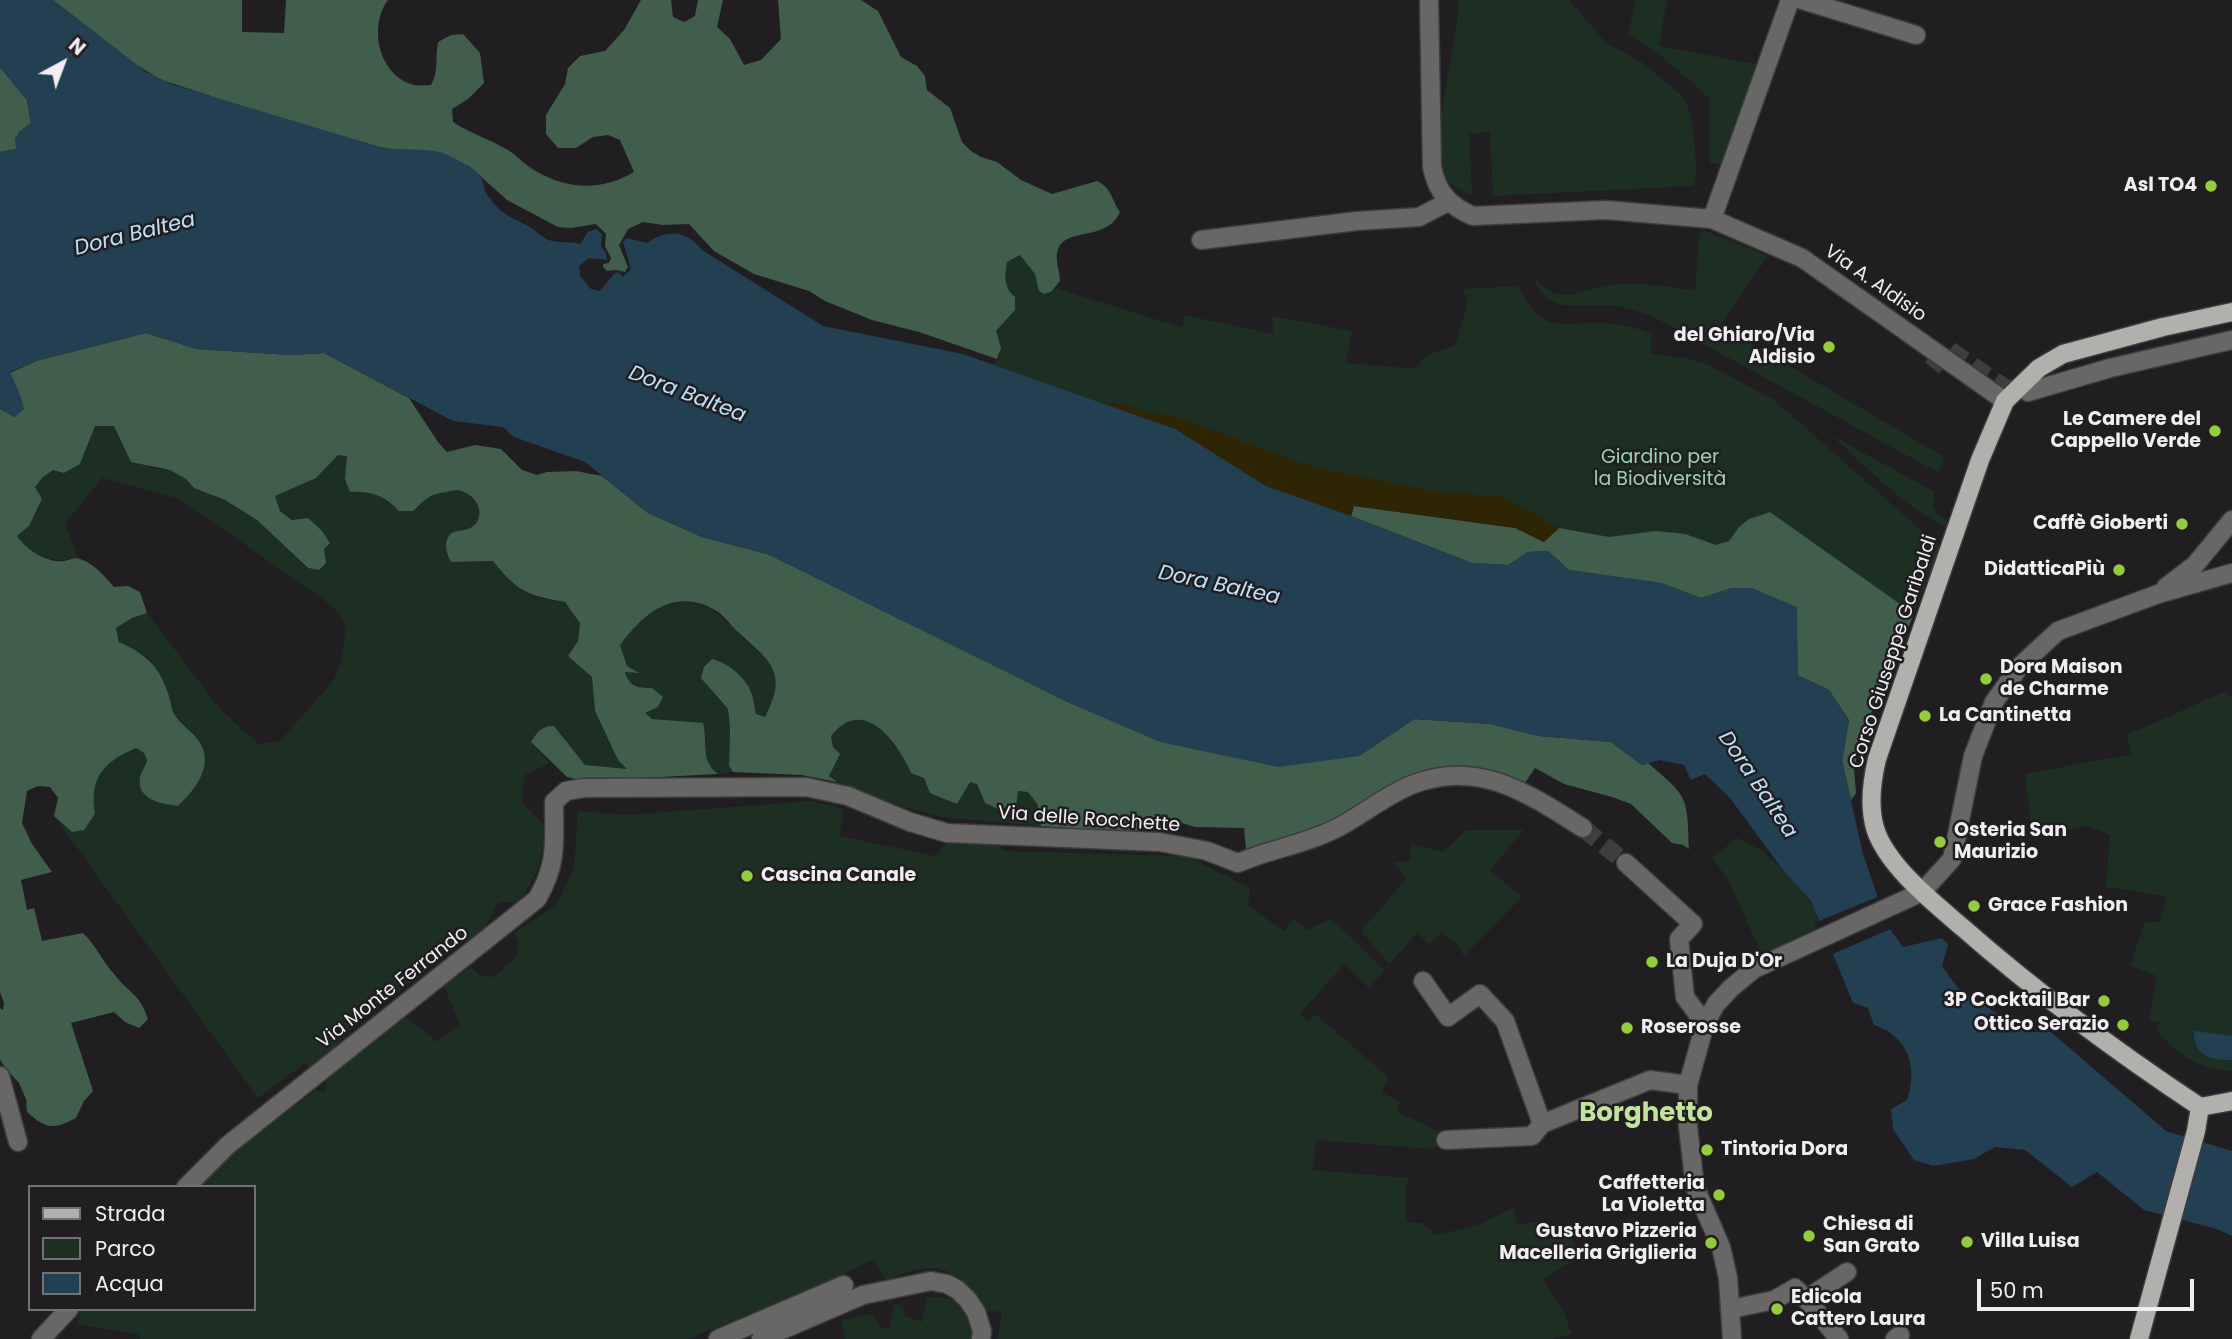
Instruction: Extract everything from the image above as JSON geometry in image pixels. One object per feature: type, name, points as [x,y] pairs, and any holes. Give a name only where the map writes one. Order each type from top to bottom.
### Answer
[{"type":"main road","name":"Corso Giuseppe Garibaldi","points":[[2200,1107],[2141,1068],[2029,983],[1922,892],[1885,847],[1875,828],[1872,782],[1877,759],[1980,460],[2005,401],[2039,368],[2063,354],[2232,312]]},
{"type":"main road","points":[[2139,1339],[2196,1131],[2200,1107],[2232,1101]]},
{"type":"street","points":[[1201,240],[1357,221],[1419,217],[1448,202],[1440,191],[1432,167],[1429,0]]},
{"type":"street","points":[[1712,219],[1790,0]]},
{"type":"street","points":[[1802,0],[1916,35]]},
{"type":"street","name":"Via A. Aldisio","points":[[1448,202],[1473,216],[1606,210],[1712,219],[1802,258],[2005,401]]},
{"type":"street","points":[[2028,392],[2110,368],[2232,340]]},
{"type":"street","points":[[2158,593],[2195,565],[2232,520]]},
{"type":"street","points":[[1732,1339],[1728,1278],[1721,1247],[1695,1187],[1688,1127],[1688,1085],[1705,1024],[1716,1004],[1754,969],[1774,958],[1922,892],[1952,859],[1973,755],[1994,702],[2020,666],[2058,631],[2158,593],[2232,573]]},
{"type":"street","name":"Via delle Rocchette","points":[[566,790],[806,787],[848,796],[910,822],[947,833],[1160,842],[1207,851],[1238,863],[1337,828],[1413,784],[1461,774],[1500,782],[1544,802],[1583,828]]},
{"type":"street","name":"Via Monte Ferrando","points":[[188,1185],[228,1145],[537,899],[553,866],[554,802],[566,790]]},
{"type":"street","points":[[1626,863],[1693,924],[1679,939],[1681,972],[1685,997],[1705,1024]]},
{"type":"street","points":[[1423,981],[1448,1017],[1479,994],[1505,1021],[1542,1124]]},
{"type":"street","points":[[0,1076],[18,1142]]},
{"type":"street","points":[[1446,1140],[1532,1136],[1542,1124],[1650,1080],[1688,1085]]},
{"type":"street","points":[[1806,1299],[1847,1272]]},
{"type":"street","points":[[761,1339],[863,1295],[931,1281],[947,1284],[968,1300],[976,1312],[982,1331],[981,1339]]},
{"type":"street","points":[[718,1339],[844,1285]]},
{"type":"street","points":[[1731,1309],[1774,1300],[1795,1288],[1839,1339]]},
{"type":"street","points":[[41,1339],[67,1311]]},
{"type":"green space","points":[[53,0],[242,0],[242,32],[284,33],[286,0],[388,0],[382,11],[378,36],[380,49],[392,72],[414,85],[431,85],[436,69],[438,42],[451,35],[463,34],[480,53],[484,83],[468,99],[452,109],[453,122],[509,151],[541,174],[580,186],[607,183],[634,172],[620,140],[608,135],[593,137],[576,148],[558,148],[546,134],[546,115],[565,84],[568,68],[580,56],[605,51],[624,30],[641,0],[671,0],[673,17],[684,22],[695,16],[698,0],[723,0],[717,27],[730,39],[744,65],[761,60],[781,39],[778,0],[861,0],[878,11],[901,57],[917,66],[925,76],[927,90],[950,108],[962,142],[971,151],[997,162],[1021,180],[1052,194],[1097,181],[1109,191],[1120,212],[1104,229],[1064,241],[1059,248],[1057,260],[1060,281],[1051,292],[1044,294],[1039,291],[1035,274],[1020,255],[1007,262],[1006,281],[1008,289],[1015,297],[1015,310],[996,331],[1001,348],[997,359],[919,332],[872,320],[825,301],[809,291],[754,274],[714,251],[689,224],[663,225],[643,222],[628,229],[619,245],[628,267],[625,272],[607,271],[603,264],[609,263],[611,258],[605,246],[606,234],[596,224],[558,227],[507,200],[469,166],[423,150],[399,151],[380,147],[271,116],[159,79],[134,63]]},
{"type":"green space","points":[[1458,0],[1569,0],[1606,43],[1643,63],[1680,94],[1687,105],[1692,124],[1697,170],[1694,186],[1493,196],[1490,132],[1469,134],[1472,195],[1451,183],[1442,172],[1439,139]]},
{"type":"green space","points":[[1636,0],[1667,0],[1659,46],[1756,64],[1721,164],[1710,163],[1710,99],[1664,58],[1628,34]]},
{"type":"green space","points":[[0,67],[27,100],[31,123],[19,132],[17,149],[0,152]]},
{"type":"green space","points":[[1700,229],[1768,256],[1720,325],[1944,457],[1939,473],[1650,315],[1613,306],[1559,304],[1544,296],[1531,274],[1551,292],[1561,295],[1617,284],[1645,284],[1695,290]]},
{"type":"green space","name":"Giardino per la Biodiversità","points":[[1020,255],[1051,292],[1056,288],[1183,328],[1184,315],[1273,334],[1272,316],[1352,331],[1346,363],[1405,368],[1417,367],[1430,354],[1456,344],[1468,300],[1462,289],[1518,286],[1526,301],[1543,319],[1562,324],[1614,324],[1651,333],[1651,354],[1685,358],[1709,365],[1774,400],[1940,547],[1862,735],[1854,769],[1856,793],[1851,800],[1842,761],[1472,563],[1266,486],[1175,429],[994,365],[1000,355],[996,331],[1015,310],[1014,297],[1005,283],[1007,262]]},
{"type":"green space","points":[[146,333],[197,349],[290,355],[324,353],[409,398],[447,452],[475,445],[501,449],[522,470],[537,475],[576,471],[602,476],[648,513],[702,537],[767,554],[1359,756],[1414,719],[1491,724],[1539,736],[1611,742],[1642,765],[1648,763],[1678,792],[1683,799],[1688,818],[1689,849],[1672,843],[1631,804],[1564,784],[1535,768],[1523,786],[1461,769],[1247,859],[1244,828],[1195,827],[1162,817],[1137,833],[1041,826],[1038,805],[1028,792],[1018,791],[1016,807],[998,809],[985,803],[977,784],[970,782],[957,804],[930,793],[924,778],[911,773],[888,736],[867,721],[855,720],[843,725],[831,736],[833,747],[840,754],[829,776],[837,782],[802,775],[733,772],[729,766],[728,709],[701,678],[704,667],[712,659],[735,671],[748,686],[756,714],[765,717],[772,702],[775,678],[767,660],[721,615],[700,604],[686,601],[661,607],[650,614],[620,645],[627,666],[639,673],[625,672],[629,681],[639,687],[652,688],[663,697],[658,707],[645,713],[652,719],[703,723],[707,757],[712,769],[718,774],[583,781],[567,777],[531,742],[543,728],[554,726],[585,765],[627,769],[618,760],[595,711],[592,677],[568,656],[578,641],[580,623],[565,602],[541,597],[516,586],[493,561],[451,562],[447,552],[447,539],[452,533],[473,526],[479,517],[478,506],[468,494],[457,490],[436,494],[413,511],[399,511],[377,495],[350,492],[345,479],[347,456],[338,455],[316,478],[275,496],[280,511],[292,520],[308,518],[330,543],[324,549],[326,563],[319,570],[308,568],[257,520],[225,500],[194,488],[186,479],[170,470],[131,462],[114,426],[95,426],[80,464],[64,473],[53,470],[35,487],[42,499],[29,526],[17,536],[32,551],[44,558],[57,561],[80,559],[95,567],[114,587],[128,586],[140,592],[147,613],[116,628],[119,642],[145,657],[156,669],[170,698],[173,712],[201,745],[205,764],[198,782],[178,806],[158,802],[146,796],[140,785],[147,760],[144,753],[136,748],[125,753],[101,772],[94,790],[95,814],[84,830],[72,832],[54,816],[58,798],[50,787],[38,786],[27,791],[22,823],[32,844],[52,872],[21,880],[27,910],[34,908],[42,941],[83,933],[119,981],[137,998],[148,1019],[139,1028],[125,1022],[114,1012],[71,1023],[93,1091],[84,1101],[76,1118],[61,1125],[45,1125],[27,1112],[26,1099],[19,1083],[0,1059],[0,1008],[3,1010],[4,1003],[0,992],[0,409],[15,417],[15,385],[10,373],[36,361]]},
{"type":"green space","points":[[95,426],[114,426],[124,445],[152,468],[170,470],[186,479],[194,488],[225,500],[257,520],[307,568],[319,570],[325,563],[324,549],[330,542],[280,511],[275,496],[316,478],[338,455],[348,455],[345,479],[380,497],[399,511],[442,491],[464,492],[475,502],[479,515],[475,526],[466,531],[451,533],[465,562],[493,561],[512,583],[534,597],[565,602],[574,613],[580,624],[578,641],[568,656],[592,677],[595,711],[618,760],[629,770],[585,765],[554,726],[531,742],[550,763],[525,775],[521,802],[543,824],[543,836],[539,866],[524,893],[517,902],[499,902],[474,946],[462,940],[347,1033],[314,1070],[305,1063],[258,1098],[54,816],[72,832],[95,814],[94,790],[101,772],[125,753],[136,748],[144,753],[147,760],[140,778],[198,740],[174,714],[170,699],[151,660],[120,642],[116,629],[132,618],[147,613],[219,708],[258,744],[280,741],[334,680],[341,661],[346,626],[340,614],[327,602],[180,499],[102,478],[65,523],[78,558],[60,560],[36,554],[17,536],[29,526],[42,500],[35,487],[49,473],[80,464]]},
{"type":"green space","points":[[1831,435],[1935,492],[1934,506],[1937,513],[1949,522],[1947,528],[1900,497]]},
{"type":"green space","points":[[1354,506],[1515,528],[1544,542],[1559,528],[1609,537],[1656,531],[1685,534],[1716,545],[1729,541],[1749,519],[1770,512],[1914,614],[1862,735],[1854,769],[1856,793],[1851,800],[1842,761],[1849,720],[1829,690],[1797,675],[1732,588],[1701,598],[1661,583],[1569,570],[1548,551],[1528,552],[1508,565],[1472,563],[1351,516]]},
{"type":"green space","points":[[685,601],[708,608],[719,615],[766,659],[776,676],[773,701],[765,717],[756,715],[752,695],[745,681],[729,667],[712,659],[717,698],[728,709],[729,765],[733,772],[718,774],[710,766],[706,752],[706,736],[668,721],[652,719],[644,713],[652,688],[635,685],[625,672],[637,673],[627,666],[620,645],[656,610]]},
{"type":"green space","points":[[2224,692],[2232,698],[2232,1071],[2211,1068],[2192,1061],[2160,1034],[2157,1029],[2159,1022],[2149,1021],[2157,976],[2130,966],[2145,922],[2160,922],[2167,896],[2106,887],[2110,835],[2089,826],[2053,833],[2041,822],[2031,824],[2025,774],[2132,754],[2127,735]]},
{"type":"green space","points":[[852,719],[869,720],[881,729],[912,773],[964,791],[970,782],[977,784],[985,803],[1018,791],[1028,792],[1038,805],[1041,826],[941,817],[888,802],[837,782],[829,776],[833,756],[831,736],[839,726]]},
{"type":"green space","points":[[812,801],[843,809],[840,836],[935,856],[949,841],[999,846],[1004,851],[1187,856],[1250,888],[1248,906],[1284,931],[1294,919],[1306,930],[1331,919],[1385,970],[1369,988],[1344,964],[1300,1014],[1308,1021],[1315,1014],[1388,1077],[1382,1092],[1400,1102],[1397,1112],[1443,1133],[1442,1146],[1431,1149],[1316,1140],[1313,1170],[1409,1178],[1405,1188],[1406,1222],[1422,1223],[1436,1235],[1478,1225],[1513,1208],[1517,1225],[1540,1221],[1548,1239],[1571,1234],[1579,1257],[1543,1279],[1564,1313],[1572,1334],[1552,1339],[998,1339],[1002,1311],[987,1312],[977,1297],[956,1276],[932,1268],[903,1273],[886,1281],[874,1259],[840,1276],[688,1339],[140,1339],[138,1334],[78,1324],[80,1311],[256,1311],[256,1185],[202,1185],[233,1152],[316,1090],[326,1092],[325,1081],[403,1014],[437,1042],[460,1025],[443,984],[471,967],[479,975],[494,977],[518,955],[518,940],[513,934],[555,906],[574,867],[578,811],[626,815]]},
{"type":"green space","points":[[1466,830],[1524,830],[1490,870],[1522,897],[1464,956],[1457,945],[1442,932],[1429,944],[1417,933],[1389,964],[1361,931],[1406,879],[1394,863],[1410,861],[1411,844],[1443,852]]},
{"type":"green space","points":[[1737,838],[1768,856],[1795,881],[1811,903],[1821,931],[1761,953],[1728,879],[1712,858]]},
{"type":"green space","points":[[927,1297],[951,1299],[960,1304],[973,1325],[971,1339],[845,1339],[841,1320],[873,1314],[881,1329],[890,1327],[895,1304],[903,1305],[905,1316],[922,1322]]},
{"type":"sand","points":[[1101,403],[1124,404],[1152,414],[1172,415],[1312,467],[1439,492],[1499,496],[1559,528],[1544,542],[1515,528],[1354,506],[1351,516],[1266,486],[1175,429]]},
{"type":"water","name":"Dora Baltea","points":[[0,0],[53,0],[146,72],[174,85],[380,147],[443,153],[478,174],[488,195],[500,210],[546,239],[580,244],[588,232],[596,229],[602,234],[601,246],[607,260],[589,258],[579,266],[580,276],[591,289],[600,291],[613,275],[618,272],[623,277],[631,269],[623,242],[627,238],[647,243],[662,235],[683,235],[702,250],[823,326],[963,354],[1175,429],[1266,486],[1472,563],[1508,565],[1528,552],[1548,551],[1569,570],[1661,583],[1701,598],[1732,588],[1752,588],[1797,607],[1798,675],[1829,690],[1849,720],[1842,761],[1863,854],[1877,895],[1878,913],[1903,947],[1942,938],[1948,945],[1942,966],[1957,987],[2029,1032],[2051,1032],[2166,1131],[2232,1151],[2232,1236],[2217,1229],[2144,1210],[2097,1172],[2072,1187],[2025,1150],[1995,1147],[1974,1159],[1933,1166],[1914,1160],[1893,1129],[1891,1109],[1907,1100],[1910,1088],[1911,1065],[1903,1045],[1886,1030],[1874,1025],[1868,1008],[1853,1003],[1811,901],[1783,870],[1730,798],[1705,774],[1691,780],[1684,765],[1660,760],[1642,765],[1611,742],[1539,736],[1491,724],[1415,719],[1359,756],[1278,767],[1160,742],[1067,702],[767,554],[702,537],[648,513],[585,462],[514,437],[503,427],[453,421],[324,353],[290,355],[197,349],[146,333],[36,361],[10,372],[24,409],[15,417],[0,409],[0,152],[16,149],[15,139],[19,132],[31,123],[27,100],[0,67]]},
{"type":"water","points":[[2194,1031],[2232,1036],[2232,1060],[2205,1055],[2197,1046]]},
{"type":"pier","points":[[1880,896],[1881,912],[1893,928],[1828,956],[1814,923]]},
{"type":"tunnel","points":[[1932,368],[1948,349],[2005,388],[2028,392]]},
{"type":"tunnel","points":[[1583,828],[1626,863]]},
{"type":"place","name":"Asl TO4","points":[[2211,186]]},
{"type":"place","name":"del Ghiaro/Via Aldisio","points":[[1829,347]]},
{"type":"place","name":"Le Camere del Cappello Verde","points":[[2215,431]]},
{"type":"place","name":"Caffè Gioberti","points":[[2182,524]]},
{"type":"place","name":"DidatticaPiù","points":[[2119,570]]},
{"type":"place","name":"Dora Maison de Charme","points":[[1986,679]]},
{"type":"place","name":"La Cantinetta","points":[[1925,716]]},
{"type":"place","name":"Osteria San Maurizio","points":[[1940,842]]},
{"type":"place","name":"Cascina Canale","points":[[747,876]]},
{"type":"place","name":"Grace Fashion","points":[[1974,906]]},
{"type":"place","name":"La Duja D'Or","points":[[1652,962]]},
{"type":"place","name":"3P Cocktail Bar","points":[[2104,1001]]},
{"type":"place","name":"Ottico Serazio","points":[[2123,1025]]},
{"type":"place","name":"Roserosse","points":[[1627,1028]]},
{"type":"place","name":"Tintoria Dora","points":[[1707,1150]]},
{"type":"place","name":"Caffetteria La Violetta","points":[[1719,1195]]},
{"type":"place","name":"Chiesa di San Grato","points":[[1809,1236]]},
{"type":"place","name":"Villa Luisa","points":[[1967,1242]]},
{"type":"place","name":"Gustavo Pizzeria Macelleria Griglieria","points":[[1711,1243]]},
{"type":"place","name":"Edicola Cattero Laura","points":[[1777,1309]]},
{"type":"district","name":"Borghetto","points":[[1646,1114]]}]
